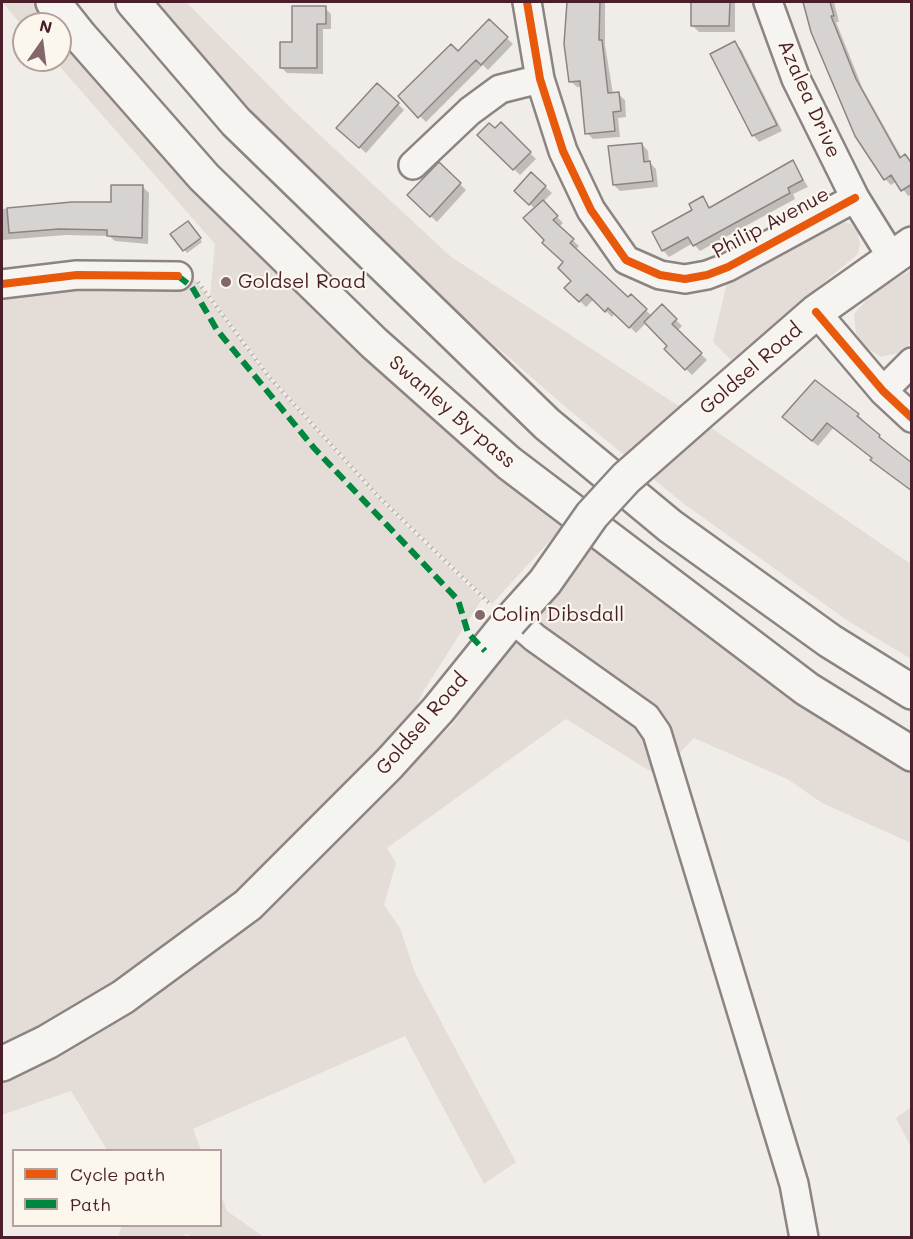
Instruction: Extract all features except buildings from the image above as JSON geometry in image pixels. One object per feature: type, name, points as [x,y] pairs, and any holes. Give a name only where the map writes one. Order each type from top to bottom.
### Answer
[{"type":"main road","name":"Swanley By-pass","points":[[53,2],[204,177],[374,343],[509,463],[807,689],[912,754]]},
{"type":"main road","points":[[133,2],[236,122],[547,424],[670,526],[830,641],[912,693]]},
{"type":"main road","name":"Goldsel Road","points":[[2,1064],[47,1042],[123,997],[248,905],[389,764],[438,710],[510,620],[549,577],[592,515],[626,478],[816,312],[901,250]]},
{"type":"street","name":"Philip Avenue","points":[[528,2],[540,79],[563,151],[591,210],[626,260],[641,269],[685,279],[707,275],[728,267],[855,198]]},
{"type":"street","name":"Azalea Drive","points":[[768,2],[796,79],[855,198],[901,250]]},
{"type":"street","points":[[413,165],[470,111],[500,89],[540,79]]},
{"type":"street","points":[[2,284],[77,276],[186,276]]},
{"type":"street","points":[[816,312],[883,391],[912,418]]},
{"type":"street","points":[[883,391],[912,362]]},
{"type":"street","points":[[510,620],[646,717],[657,733],[794,1184],[804,1238]]},
{"type":"path","points":[[186,276],[269,377],[379,497],[510,620]]},
{"type":"shaded area","points":[[2,2],[50,2],[59,12],[12,12],[12,14]]},
{"type":"shaded area","points":[[156,2],[186,2],[294,111],[450,256],[685,410],[911,564],[911,659],[848,621],[684,504],[563,405],[386,250],[247,106]]},
{"type":"shaded area","points":[[72,28],[111,73],[576,512],[492,604],[379,496],[270,376],[210,296],[215,244],[64,72],[72,72]]},
{"type":"shaded area","points":[[838,221],[851,224],[858,232],[860,244],[858,254],[731,360],[713,342],[727,282],[828,223]]},
{"type":"shaded area","points":[[911,270],[911,342],[902,352],[881,357],[863,346],[856,333],[854,314],[872,294]]},
{"type":"shaded area","points":[[77,277],[193,277],[268,377],[378,498],[482,599],[423,692],[387,763],[247,904],[2,1062],[2,285]]},
{"type":"shaded area","points":[[595,531],[911,756],[911,843],[822,803],[789,780],[694,738],[658,776],[566,719],[387,848],[396,863],[384,905],[400,928],[415,973],[516,1162],[484,1184],[405,1036],[193,1129],[201,1149],[106,1149],[71,1091],[2,1115],[2,1067],[398,776],[451,726],[497,663],[535,623]]},
{"type":"shaded area","points":[[911,1107],[911,1147],[896,1118]]},
{"type":"shaded area","points":[[222,1198],[227,1211],[264,1237],[190,1238],[188,1234],[178,1238],[118,1237],[122,1227],[222,1227]]},
{"type":"marked path","points":[[178,276],[192,287],[217,330],[314,448],[458,600],[468,633],[485,651]]},
{"type":"cycle path","points":[[527,2],[540,79],[563,151],[591,210],[626,260],[660,275],[685,279],[707,275],[728,267],[855,198]]},
{"type":"cycle path","points":[[2,284],[77,275],[178,276]]},
{"type":"cycle path","points":[[816,312],[883,391],[912,418]]},
{"type":"place","name":"Goldsel Road","points":[[226,282]]},
{"type":"place","name":"Colin Dibsdall","points":[[480,615]]}]
